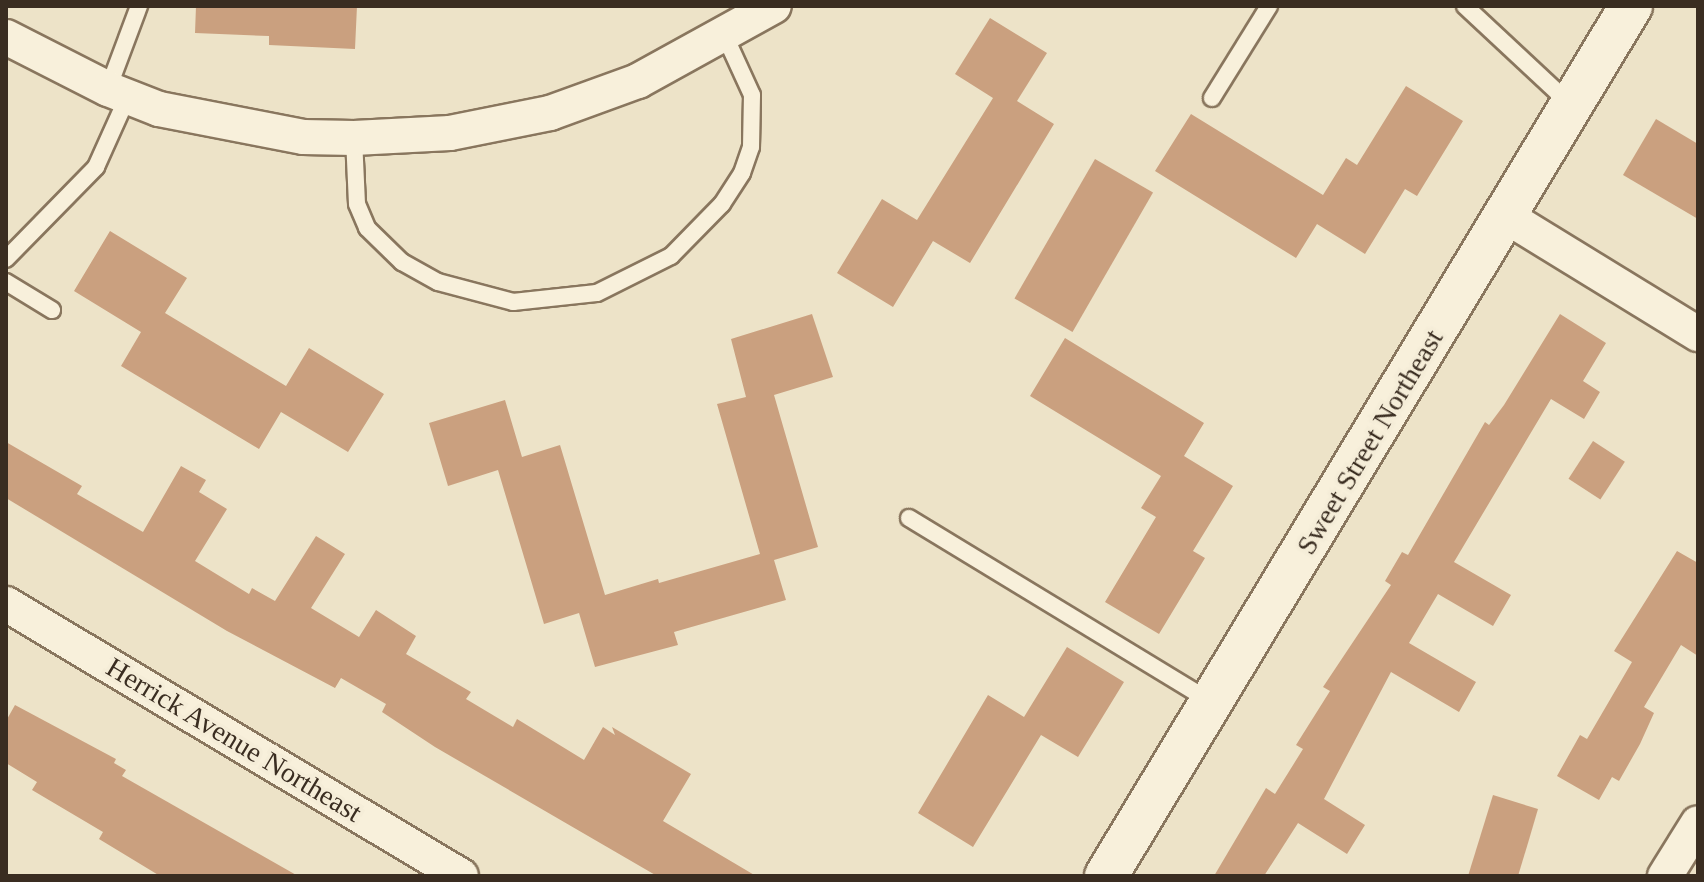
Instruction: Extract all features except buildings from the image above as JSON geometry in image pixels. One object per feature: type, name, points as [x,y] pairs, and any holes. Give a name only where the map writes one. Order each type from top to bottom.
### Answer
[{"type":"street","points":[[6,37],[118,94],[228,125],[354,138],[450,133],[550,113],[638,81],[725,36],[774,6]]},
{"type":"street","name":"Sweet Street Northeast","points":[[1106,876],[1507,217],[1631,6]]},
{"type":"street","points":[[1507,217],[1698,334]]},
{"type":"street","name":"Herrick Avenue Northeast","points":[[6,604],[461,876]]},
{"type":"street","points":[[1665,876],[1698,823]]},
{"type":"lane","points":[[6,259],[96,167],[118,94],[139,6]]},
{"type":"lane","points":[[1212,98],[1269,6]]},
{"type":"lane","points":[[1465,6],[1571,105]]},
{"type":"lane","points":[[354,138],[357,204],[367,228],[402,262],[438,282],[513,302],[597,293],[671,256],[722,204],[742,173],[751,147],[752,95],[725,36]]},
{"type":"lane","points":[[6,282],[52,310]]},
{"type":"lane","points":[[909,518],[1212,702]]}]
